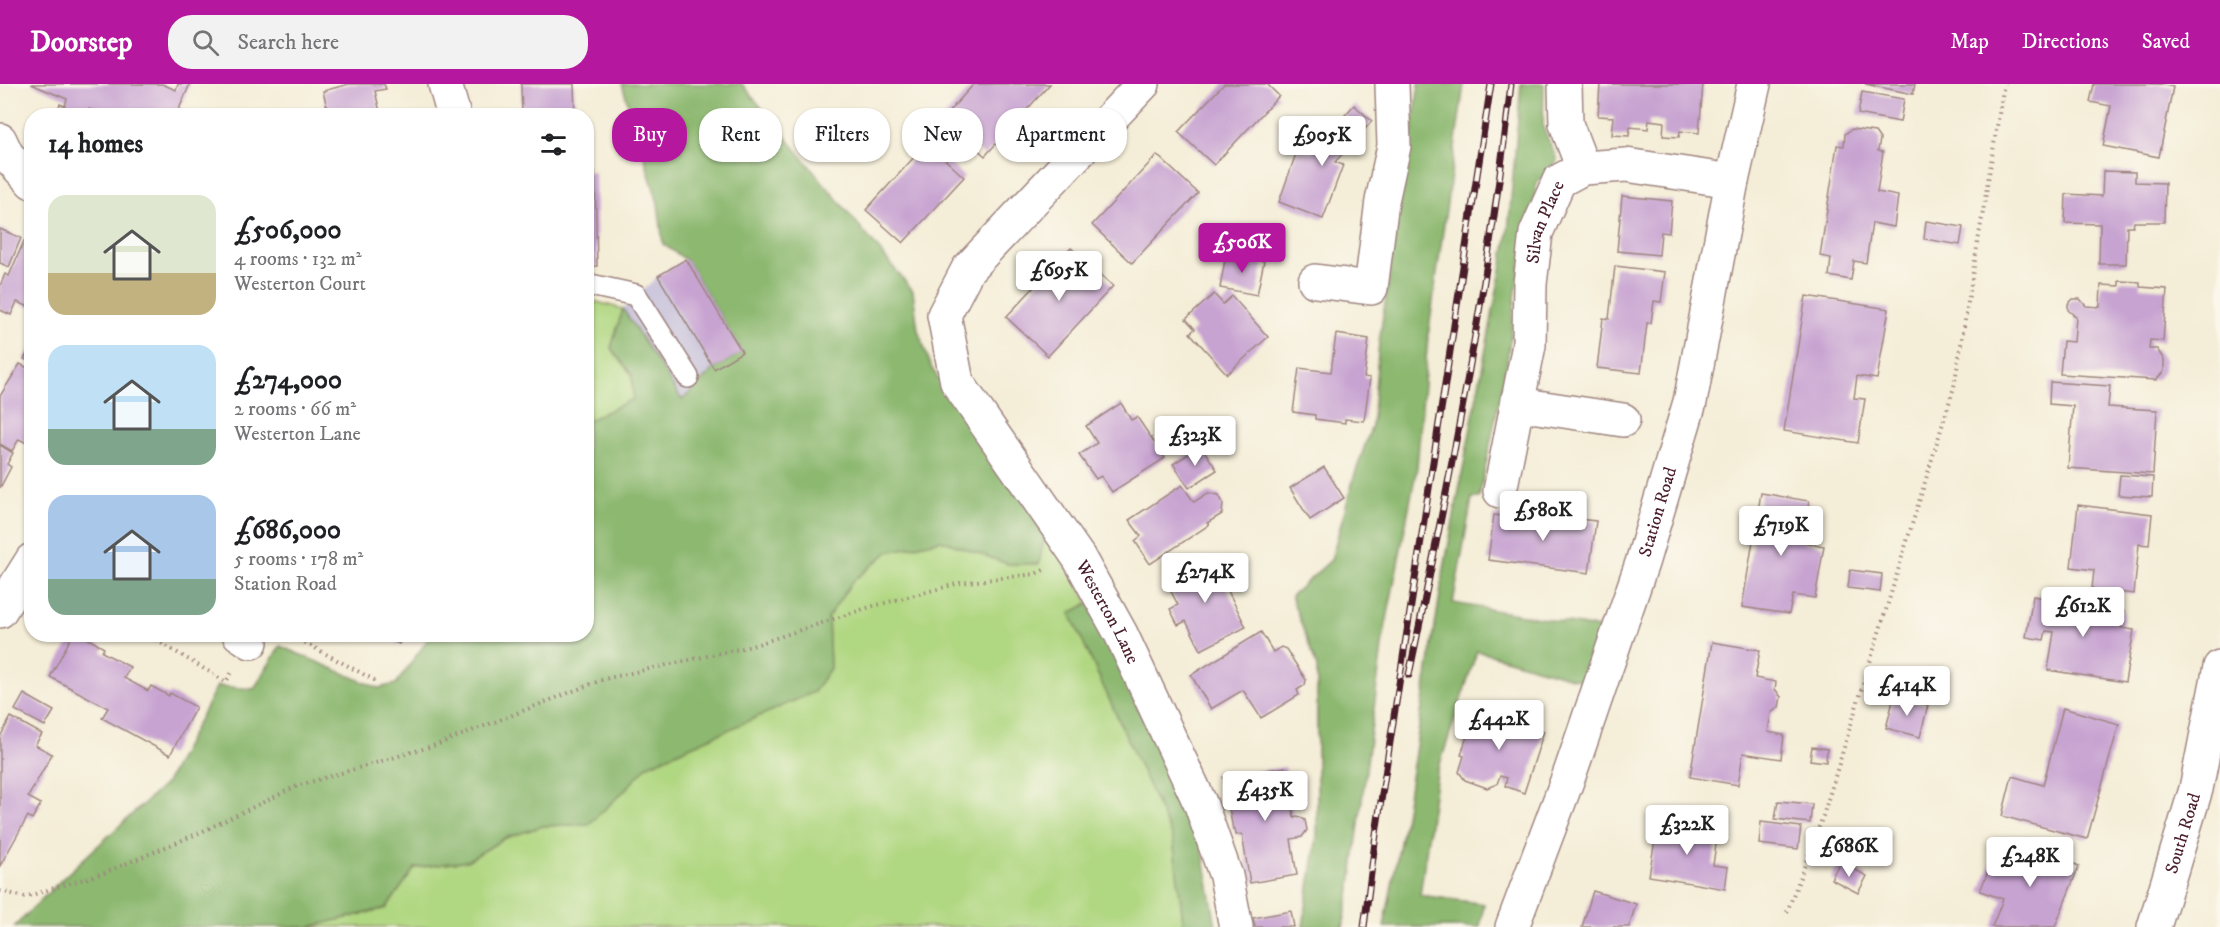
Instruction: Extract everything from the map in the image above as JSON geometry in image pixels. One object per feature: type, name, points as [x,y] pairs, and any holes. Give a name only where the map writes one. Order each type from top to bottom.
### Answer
[{"type":"street","points":[[445,84],[452,108]]},
{"type":"street","name":"Westerton Lane","points":[[1143,84],[968,269],[944,315],[957,382],[1079,558],[1121,634],[1201,805],[1226,876],[1236,927]]},
{"type":"street","points":[[1315,281],[1371,288],[1382,201],[1394,146],[1392,84]]},
{"type":"street","points":[[1565,84],[1566,124],[1583,168]]},
{"type":"street","name":"Station Road","points":[[1512,927],[1570,773],[1635,585],[1686,414],[1732,181],[1754,84]]},
{"type":"street","points":[[0,140],[7,155],[24,173]]},
{"type":"street","name":"Silvan Place","points":[[1500,491],[1529,345],[1530,284],[1536,233],[1559,181],[1583,168],[1626,165],[1732,181]]},
{"type":"street","points":[[1518,404],[1623,420]]},
{"type":"street","points":[[0,611],[24,573]]},
{"type":"street","name":"South Road","points":[[2154,927],[2196,789],[2220,667]]},
{"type":"lane","points":[[594,286],[636,296],[688,377]]},
{"type":"path","points":[[1787,912],[1823,816],[1954,387],[2004,84]]},
{"type":"path","points":[[0,891],[25,897],[104,873],[199,833],[297,786],[436,746],[604,679],[752,646],[870,607],[960,584],[1035,573],[1079,558]]},
{"type":"path","points":[[159,642],[225,682],[243,642]]},
{"type":"path","points":[[305,642],[376,681]]},
{"type":"shaded area","points":[[686,259],[742,352],[714,369],[682,400],[623,309],[658,276]]},
{"type":"green space","points":[[622,84],[742,84],[762,108],[699,108],[699,162],[782,162],[782,132],[794,147],[794,162],[806,162],[913,291],[918,330],[932,369],[1045,533],[1039,564],[1008,564],[941,540],[888,552],[852,582],[828,617],[830,668],[814,692],[648,765],[589,824],[543,826],[505,838],[467,861],[415,868],[386,908],[309,927],[14,927],[65,876],[166,783],[217,686],[254,689],[280,646],[378,688],[396,684],[426,642],[594,642],[594,418],[633,399],[632,375],[611,348],[623,309],[682,400],[714,369],[742,352],[686,260],[663,244],[658,203],[646,162],[687,162],[687,108],[629,108]]},
{"type":"green space","points":[[1419,84],[1464,84],[1428,336],[1417,467],[1383,639],[1351,885],[1343,927],[1303,927],[1317,835],[1317,667],[1291,596],[1331,560],[1354,477],[1372,425],[1379,342]]},
{"type":"green space","points":[[1521,84],[1544,84],[1543,127],[1557,160],[1537,183],[1517,284],[1507,363],[1479,498],[1472,498],[1453,603],[1603,629],[1582,681],[1477,651],[1437,773],[1420,895],[1484,904],[1480,927],[1384,927],[1404,822],[1444,569],[1508,233]]},
{"type":"green space","points":[[594,301],[623,309],[611,348],[632,375],[633,399],[594,418]]},
{"type":"green space","points":[[1045,533],[1089,603],[1070,613],[1173,839],[1183,921],[1181,927],[309,927],[386,908],[415,868],[467,861],[505,838],[543,826],[589,824],[648,765],[814,692],[830,668],[828,617],[852,582],[888,552],[941,540],[1008,564],[1039,563]]},
{"type":"green space","points":[[1089,603],[1202,846],[1216,927],[1181,927],[1183,921],[1173,839],[1070,613]]},
{"type":"building","points":[[31,84],[162,84],[176,90],[178,84],[190,84],[180,108],[58,108],[60,104],[65,106],[67,99]]},
{"type":"building","points":[[349,84],[384,84],[386,89],[375,91],[379,108],[327,108],[323,91]]},
{"type":"building","points":[[521,84],[574,84],[575,108],[522,108]]},
{"type":"building","points":[[974,84],[1050,84],[1028,108],[995,108],[995,145],[985,156],[983,154],[983,108],[952,108]]},
{"type":"building","points":[[1224,84],[1267,84],[1279,96],[1214,165],[1178,132]]},
{"type":"building","points":[[1600,84],[1703,84],[1699,133],[1680,131],[1679,137],[1663,136],[1664,122],[1649,120],[1648,129],[1630,127],[1629,136],[1612,135],[1614,117],[1598,116]]},
{"type":"building","points":[[1865,84],[1915,84],[1913,94]]},
{"type":"building","points":[[2094,84],[2158,84],[2173,87],[2159,157],[2103,146],[2111,106],[2090,102]]},
{"type":"building","points":[[1862,92],[1904,99],[1900,122],[1858,114]]},
{"type":"building","points":[[1354,105],[1372,121],[1335,162],[1343,165],[1323,219],[1279,202],[1298,148],[1311,153]]},
{"type":"building","points":[[1852,129],[1875,132],[1880,139],[1878,151],[1883,152],[1877,192],[1898,196],[1894,227],[1872,223],[1866,263],[1854,261],[1851,280],[1829,276],[1831,258],[1820,256],[1837,145],[1844,146],[1845,134]]},
{"type":"building","points":[[1157,155],[1198,193],[1132,263],[1092,225]]},
{"type":"building","points":[[910,162],[948,162],[964,177],[903,243],[866,210]]},
{"type":"building","points":[[594,171],[597,266],[594,266]]},
{"type":"building","points":[[2103,171],[2135,172],[2135,182],[2165,183],[2164,222],[2134,222],[2133,226],[2127,226],[2126,264],[2099,264],[2100,224],[2065,223],[2066,194],[2102,196]]},
{"type":"building","points":[[1622,196],[1672,201],[1669,233],[1661,232],[1659,255],[1617,251]]},
{"type":"building","points":[[1926,221],[1963,227],[1960,245],[1924,239]]},
{"type":"building","points":[[0,229],[21,238],[9,267],[0,263]]},
{"type":"building","points":[[24,241],[24,305],[17,302],[11,315],[0,310],[0,286],[5,274],[9,276]]},
{"type":"building","points":[[1071,248],[1113,286],[1048,356],[1006,317]]},
{"type":"building","points":[[1226,254],[1264,261],[1257,295],[1220,288]]},
{"type":"building","points":[[686,259],[742,352],[714,369],[658,276]]},
{"type":"building","points":[[1615,266],[1665,272],[1661,302],[1654,301],[1651,323],[1647,323],[1641,373],[1597,368],[1603,318],[1609,319]]},
{"type":"building","points":[[2119,281],[2140,282],[2140,287],[2167,289],[2163,341],[2150,340],[2149,349],[2157,349],[2164,360],[2164,371],[2156,380],[2060,374],[2063,341],[2074,342],[2076,317],[2068,310],[2068,304],[2073,299],[2080,299],[2086,306],[2100,307],[2101,285],[2119,286]]},
{"type":"building","points":[[1214,294],[1223,304],[1232,296],[1268,337],[1227,374],[1190,333],[1195,329],[1186,319]]},
{"type":"building","points":[[1806,296],[1889,309],[1877,379],[1857,376],[1854,398],[1865,399],[1858,443],[1784,431]]},
{"type":"building","points":[[1336,334],[1369,339],[1364,377],[1370,378],[1364,421],[1345,419],[1345,423],[1315,419],[1315,415],[1293,412],[1299,368],[1331,372]]},
{"type":"building","points":[[20,364],[24,366],[24,442],[19,439],[12,451],[0,444],[0,396]]},
{"type":"building","points":[[2050,382],[2110,386],[2108,407],[2157,410],[2153,474],[2068,468],[2073,406],[2049,404]]},
{"type":"building","points":[[1121,403],[1131,420],[1137,417],[1165,458],[1112,492],[1101,476],[1096,479],[1079,455],[1097,443],[1086,426]]},
{"type":"building","points":[[0,445],[13,453],[7,464],[11,467],[0,488]]},
{"type":"building","points":[[1201,446],[1217,470],[1189,488],[1173,464]]},
{"type":"building","points":[[1324,467],[1344,498],[1310,520],[1290,488]]},
{"type":"building","points":[[2120,475],[2153,477],[2152,497],[2118,495]]},
{"type":"building","points":[[1182,485],[1194,502],[1208,493],[1219,495],[1223,503],[1222,514],[1150,564],[1135,541],[1141,536],[1129,520]]},
{"type":"building","points":[[1761,493],[1809,501],[1802,542],[1824,546],[1815,598],[1793,595],[1789,614],[1742,607]]},
{"type":"building","points":[[2078,505],[2152,514],[2149,545],[2139,544],[2134,594],[2092,589],[2094,570],[2071,567]]},
{"type":"building","points":[[1519,513],[1546,516],[1544,521],[1567,524],[1568,518],[1596,521],[1589,573],[1488,560],[1494,515],[1519,518]]},
{"type":"building","points":[[1211,557],[1246,627],[1201,650],[1186,621],[1178,625],[1170,609],[1178,605],[1165,580]]},
{"type":"building","points":[[1850,570],[1882,574],[1880,592],[1848,588]]},
{"type":"building","points":[[2033,596],[2124,611],[2121,628],[2134,630],[2125,682],[2048,670],[2054,632],[2046,631],[2044,640],[2026,637]]},
{"type":"building","points":[[1261,632],[1273,652],[1281,647],[1286,649],[1306,680],[1305,685],[1297,690],[1299,695],[1261,718],[1243,690],[1211,709],[1191,675]]},
{"type":"building","points":[[69,642],[94,642],[104,648],[102,652],[130,667],[124,678],[148,691],[151,686],[169,696],[170,693],[196,707],[170,755],[102,718],[108,708],[50,677]]},
{"type":"building","points":[[1712,642],[1760,650],[1755,678],[1776,682],[1775,689],[1781,697],[1779,707],[1771,713],[1768,732],[1784,735],[1781,759],[1743,753],[1738,785],[1690,777]]},
{"type":"building","points":[[24,694],[54,711],[45,726],[15,710]]},
{"type":"building","points":[[1894,697],[1928,705],[1920,737],[1886,728]]},
{"type":"building","points":[[1476,708],[1495,712],[1497,715],[1544,731],[1524,793],[1505,786],[1507,778],[1500,776],[1497,784],[1487,788],[1465,780],[1459,772],[1464,756],[1461,755]]},
{"type":"building","points":[[2063,708],[2119,724],[2087,839],[2002,816],[2012,776],[2043,785]]},
{"type":"building","points":[[11,717],[42,734],[35,745],[52,754],[28,797],[41,804],[32,819],[28,816],[0,866],[0,737]]},
{"type":"building","points":[[1812,747],[1827,749],[1826,762],[1810,760]]},
{"type":"building","points":[[1285,767],[1294,817],[1298,816],[1305,820],[1307,830],[1302,837],[1291,839],[1297,875],[1250,883],[1242,834],[1236,835],[1233,829],[1223,777]]},
{"type":"building","points":[[1778,801],[1812,804],[1810,823],[1775,819]]},
{"type":"building","points":[[1658,821],[1718,830],[1713,865],[1728,867],[1725,889],[1649,876]]},
{"type":"building","points":[[1761,822],[1801,827],[1798,849],[1759,844]]},
{"type":"building","points":[[2025,844],[2079,866],[2055,927],[1992,927],[2003,899],[1980,891],[1996,852],[2018,861]]},
{"type":"building","points":[[1840,862],[1867,876],[1858,893],[1831,879]]},
{"type":"building","points":[[1593,891],[1636,904],[1629,927],[1582,927]]},
{"type":"building","points":[[1291,911],[1294,927],[1255,927],[1253,918]]},
{"type":"railway","points":[[1364,927],[1377,827],[1491,84]]},
{"type":"railway","points":[[1409,675],[1480,307],[1511,84]]}]
